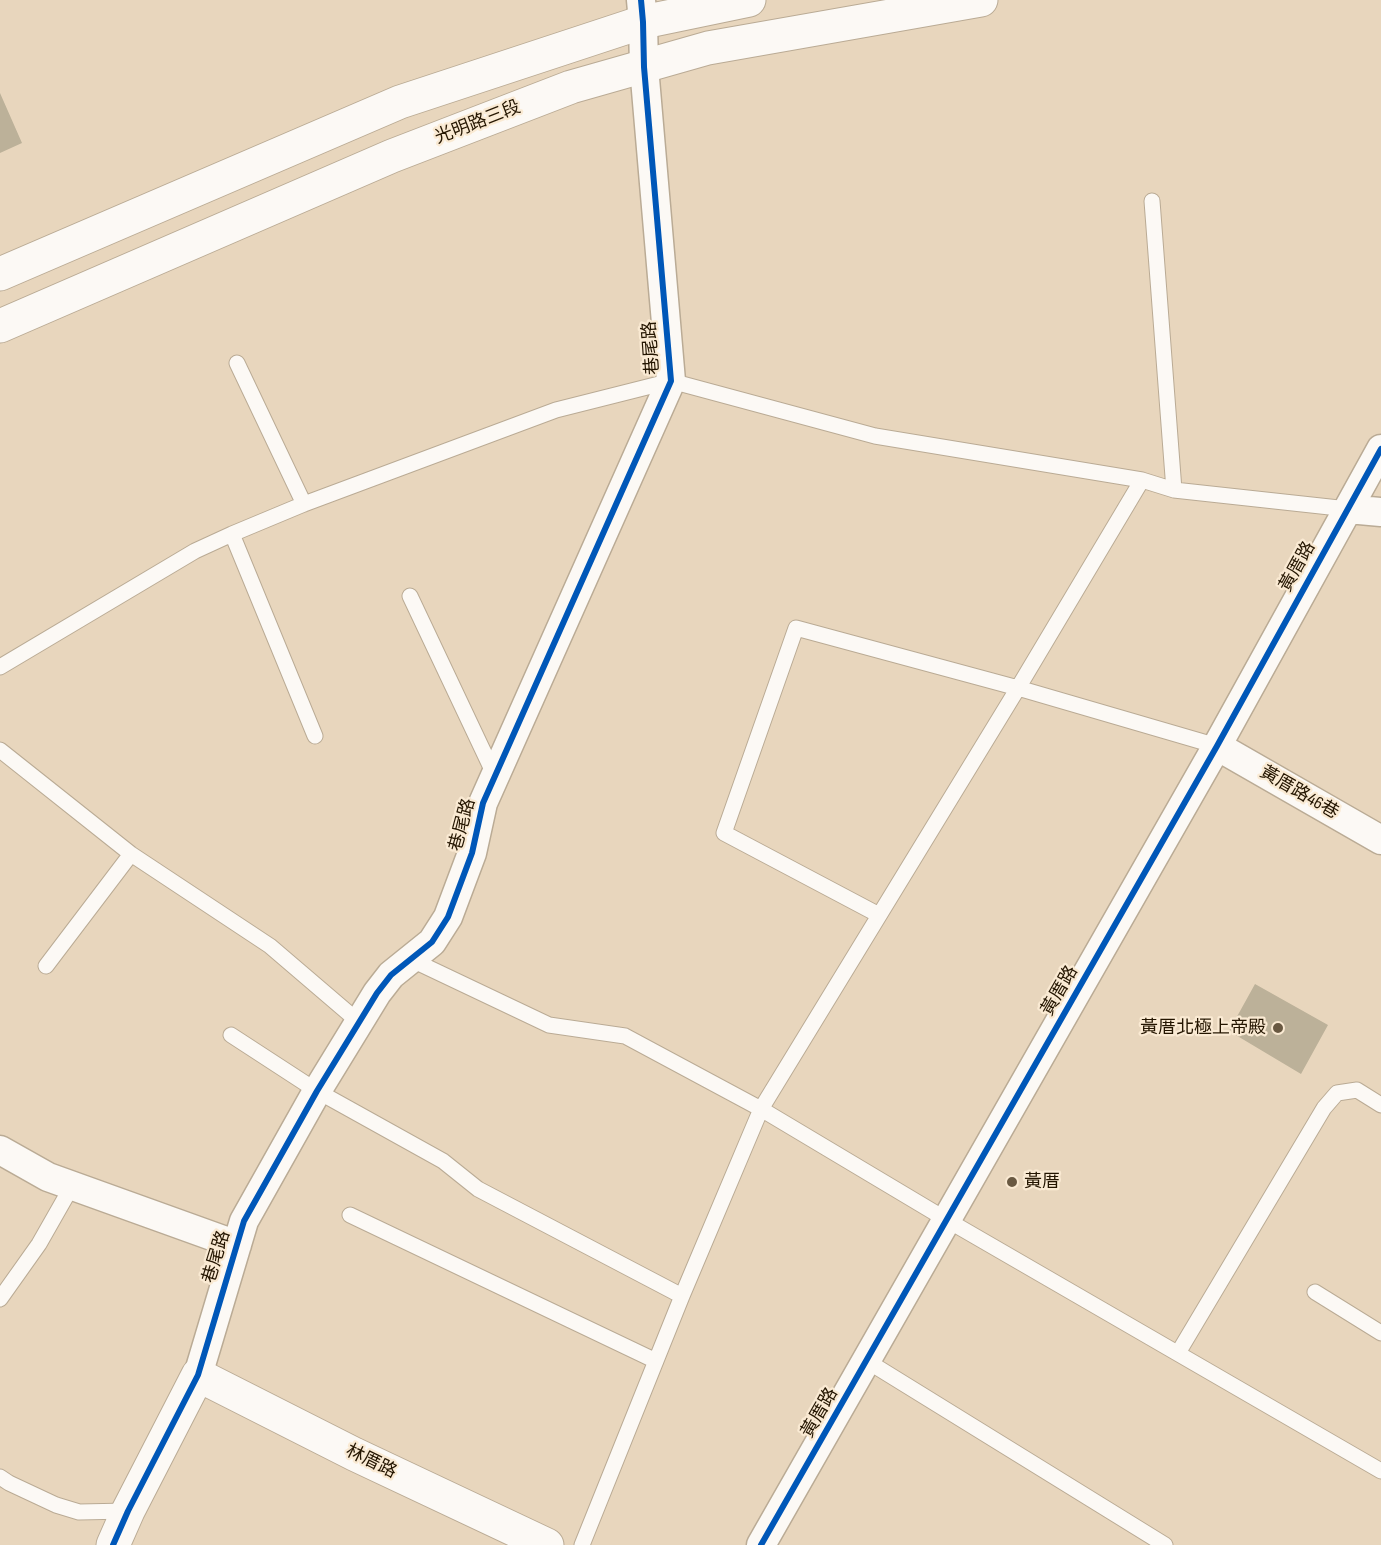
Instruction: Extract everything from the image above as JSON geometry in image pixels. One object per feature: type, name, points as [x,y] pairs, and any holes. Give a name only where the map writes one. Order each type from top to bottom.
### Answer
[{"type":"street","points":[[0,274],[400,102],[642,11],[748,0]]},
{"type":"street","name":"光明路三段","points":[[0,326],[393,156],[571,87],[708,48],[981,0]]},
{"type":"street","name":"巷尾路","points":[[113,1545],[198,1375],[244,1221],[317,1091],[377,993],[391,975],[432,942],[448,917],[472,853],[483,803],[671,381],[644,67],[642,11]]},
{"type":"street","name":"黃厝路","points":[[761,1545],[1217,746],[1381,448]]},
{"type":"street","points":[[1348,509],[1381,512]]},
{"type":"street","name":"黃厝路46巷","points":[[1217,746],[1381,840]]},
{"type":"street","name":"巷尾路","points":[[0,1150],[48,1177],[237,1245]]},
{"type":"street","name":"林厝路","points":[[198,1375],[354,1454],[547,1545]]},
{"type":"lane","points":[[1152,201],[1174,490]]},
{"type":"lane","points":[[237,363],[304,504]]},
{"type":"lane","points":[[0,667],[195,551],[232,534],[304,504],[555,410],[671,381],[875,436],[1142,480],[1174,490],[1348,509]]},
{"type":"lane","points":[[582,1545],[682,1296],[761,1109],[1142,480]]},
{"type":"lane","points":[[232,534],[315,736]]},
{"type":"lane","points":[[410,596],[495,776]]},
{"type":"lane","points":[[879,915],[724,833],[796,628],[1018,688],[1217,746]]},
{"type":"lane","points":[[0,750],[131,854],[270,946],[360,1023]]},
{"type":"lane","points":[[46,966],[131,854]]},
{"type":"lane","points":[[411,959],[549,1024],[625,1036],[761,1109],[947,1220],[1381,1471]]},
{"type":"lane","points":[[231,1035],[317,1091],[443,1161],[478,1189],[682,1296]]},
{"type":"lane","points":[[1178,1353],[1324,1108],[1336,1093],[1357,1090],[1381,1105]]},
{"type":"lane","points":[[0,1299],[39,1244],[72,1185]]},
{"type":"lane","points":[[350,1215],[656,1361]]},
{"type":"lane","points":[[1315,1293],[1381,1333]]},
{"type":"lane","points":[[867,1361],[1165,1545]]},
{"type":"lane","points":[[0,1477],[56,1505],[79,1512],[128,1511]]},
{"type":"building","points":[[0,93],[22,143],[0,153]]},
{"type":"building","name":"黃厝北極上帝殿","points":[[1255,984],[1328,1025],[1301,1074],[1229,1031]]},
{"type":"cycle path","points":[[113,1545],[198,1375],[244,1221],[317,1091],[377,993],[391,975],[432,942],[448,917],[472,853],[483,803],[671,381],[644,67],[641,0]]},
{"type":"cycle path","points":[[761,1545],[1217,746],[1381,449]]},
{"type":"place","name":"黃厝北極上帝殿","points":[[1278,1028]]},
{"type":"place","name":"黃厝","points":[[1012,1182]]}]
